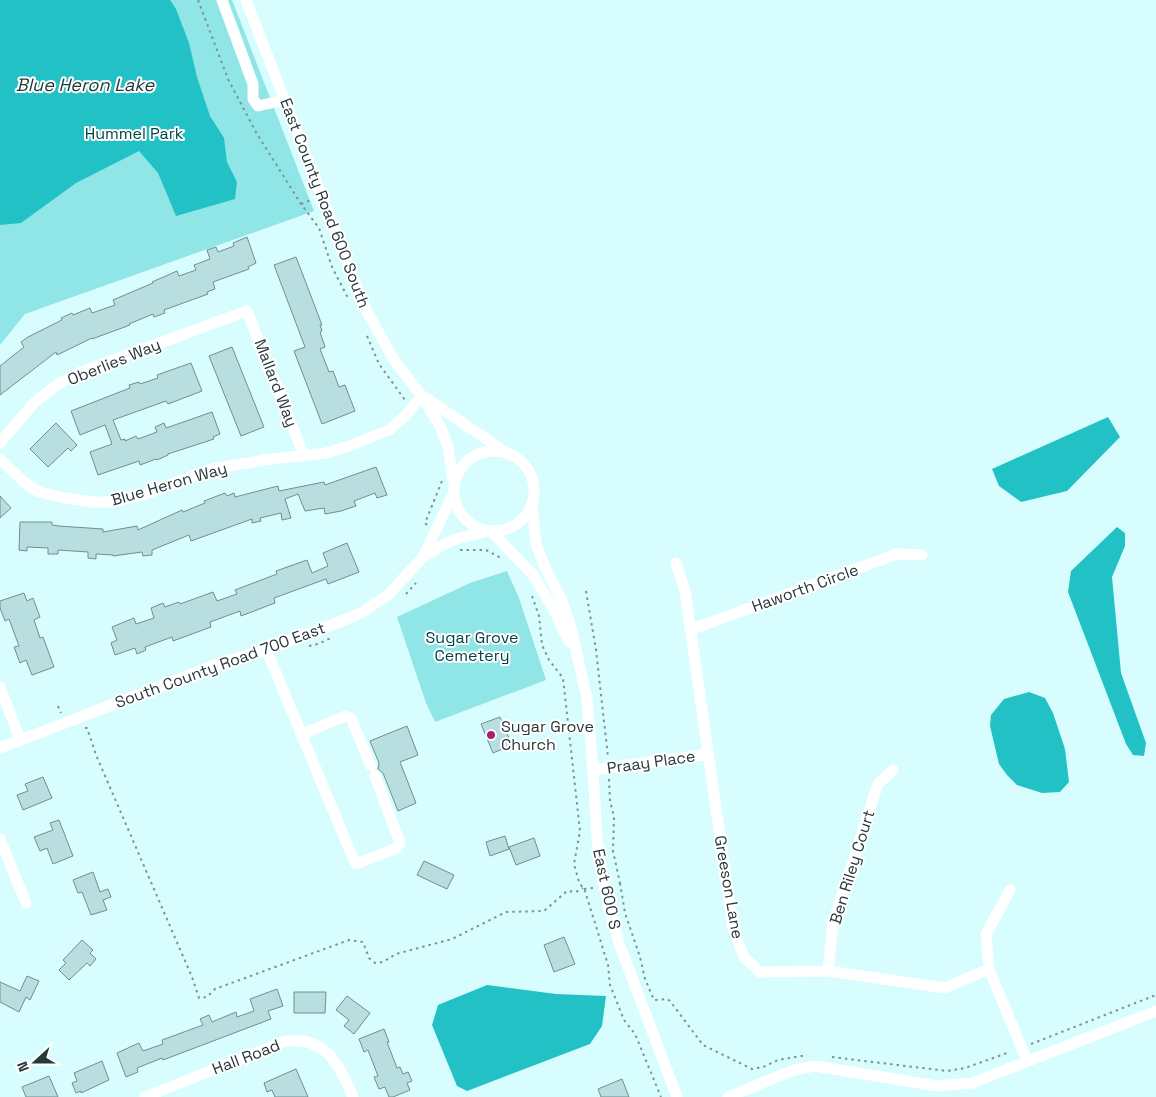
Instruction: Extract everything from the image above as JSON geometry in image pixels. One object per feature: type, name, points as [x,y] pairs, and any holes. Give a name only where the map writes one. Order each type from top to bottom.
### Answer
[{"type":"street","points":[[222,0],[253,84],[253,99],[258,106],[284,100]]},
{"type":"street","name":"East County Road 600 South","points":[[246,0],[365,308],[394,360],[422,396],[445,437],[450,455],[454,488]]},
{"type":"street","name":"Oberlies Way","points":[[0,443],[34,403],[58,384],[80,372],[247,311]]},
{"type":"street","name":"Mallard Way","points":[[247,311],[304,456]]},
{"type":"street","name":"East County Road 600 South","points":[[422,396],[504,452]]},
{"type":"street","name":"Blue Heron Way","points":[[0,459],[25,483],[39,492],[93,502],[112,502],[143,495],[212,469],[326,453],[377,436],[389,430],[422,396]]},
{"type":"street","points":[[532,506],[518,524],[504,530],[490,531],[474,526],[463,517],[456,505],[454,488],[462,466],[472,457],[484,452],[504,452],[511,454],[522,462],[531,475],[534,490],[532,506],[536,544],[562,601],[571,626],[581,672]]},
{"type":"street","name":"South County Road 700 East","points":[[423,557],[454,488]]},
{"type":"street","points":[[490,531],[524,565],[540,586],[563,627],[581,672]]},
{"type":"street","name":"South County Road 700 East","points":[[0,748],[218,664],[266,649],[363,612],[389,594],[423,557],[448,542],[490,531]]},
{"type":"street","name":"Haworth Circle","points":[[690,630],[897,554],[922,555]]},
{"type":"street","name":"Greeson Lane","points":[[676,563],[685,591],[733,928],[744,958],[760,972],[828,971],[944,988],[989,969]]},
{"type":"street","points":[[266,649],[301,735],[354,862],[359,864],[397,848],[400,844],[351,718],[345,716],[301,735]]},
{"type":"street","name":"East 600 S","points":[[581,672],[587,699],[597,838],[604,886],[620,946],[677,1097]]},
{"type":"street","points":[[0,687],[20,739]]},
{"type":"street","name":"Praay Place","points":[[593,770],[708,754]]},
{"type":"street","name":"Ben Riley Court","points":[[828,971],[833,923],[878,784],[893,770]]},
{"type":"street","points":[[0,839],[26,903]]},
{"type":"street","points":[[1010,890],[986,934],[989,969],[1027,1061]]},
{"type":"street","points":[[728,1097],[794,1070],[815,1066],[937,1086],[972,1083],[1156,1010]]},
{"type":"street","name":"Hall Road","points":[[145,1097],[172,1092],[283,1042],[301,1040],[319,1046],[327,1052],[343,1072],[352,1097]]},
{"type":"path","points":[[301,204],[319,228],[332,267],[349,300]]},
{"type":"path","points":[[365,333],[379,364],[400,395],[412,408]]},
{"type":"path","points":[[435,531],[426,524],[442,481],[442,473]]},
{"type":"path","points":[[448,542],[458,550],[486,550],[504,560]]},
{"type":"path","points":[[586,591],[596,650],[609,768],[610,801],[614,817],[613,851],[625,913],[640,957],[645,979],[654,1000],[667,999],[703,1045],[752,1069],[797,1056],[815,1056]]},
{"type":"path","points":[[531,592],[539,616],[542,645],[549,660],[562,678],[580,831],[574,864],[608,965],[610,985],[624,1020],[636,1034],[661,1097]]},
{"type":"path","points":[[78,730],[87,728],[96,755],[192,977],[199,998],[207,997],[215,990],[349,940],[363,942],[369,958],[375,963],[383,962],[396,954],[452,939],[506,912],[544,910],[567,891],[576,892],[583,889],[620,883]]},
{"type":"path","points":[[824,1056],[843,1057],[922,1069],[948,1071],[965,1068],[1156,994]]},
{"type":"green space","name":"Hummel Park","points":[[0,0],[232,0],[314,211],[25,314],[0,345]]},
{"type":"green space","name":"Sugar Grove Cemetery","points":[[507,571],[519,598],[546,680],[435,722],[426,703],[397,617],[470,583]]},
{"type":"water","name":"Blue Heron Lake","points":[[0,0],[170,0],[176,9],[189,43],[197,77],[210,116],[224,138],[227,162],[237,182],[235,199],[176,216],[158,173],[139,151],[76,183],[21,223],[0,225]]},
{"type":"water","points":[[1108,417],[1120,437],[1067,491],[1021,502],[999,486],[992,469]]},
{"type":"water","points":[[1117,527],[1125,533],[1125,546],[1112,577],[1121,673],[1146,743],[1144,756],[1133,755],[1126,744],[1068,592],[1071,571]]},
{"type":"water","points":[[1029,692],[1045,698],[1053,713],[1065,749],[1069,782],[1060,792],[1042,793],[1017,785],[999,764],[990,726],[991,715],[1004,699]]},
{"type":"water","points":[[487,985],[556,994],[606,996],[602,1026],[590,1044],[467,1091],[457,1086],[432,1025],[438,1005]]},
{"type":"building","points":[[247,237],[256,263],[248,267],[249,269],[213,282],[215,289],[207,292],[208,294],[164,310],[165,313],[154,317],[153,314],[130,325],[92,338],[57,355],[56,352],[0,395],[0,366],[24,347],[21,342],[28,337],[72,313],[73,315],[90,308],[92,313],[115,305],[113,300],[177,271],[179,276],[196,270],[194,265],[210,259],[207,250],[216,247],[218,252],[234,246],[233,243]]},
{"type":"building","points":[[296,257],[322,325],[320,325],[322,331],[320,332],[325,347],[320,349],[329,372],[333,371],[339,387],[345,385],[355,411],[322,424],[294,351],[305,347],[274,265]]},
{"type":"building","points":[[232,347],[264,427],[241,436],[209,356]]},
{"type":"building","points":[[191,363],[202,391],[168,404],[166,401],[113,420],[121,440],[125,439],[125,441],[136,436],[138,439],[157,432],[155,427],[164,423],[166,428],[212,412],[220,434],[213,437],[214,439],[168,454],[157,460],[140,465],[139,461],[98,475],[90,452],[112,444],[105,425],[80,435],[71,411],[130,388],[129,385],[139,382],[140,384],[158,378],[157,375]]},
{"type":"building","points":[[56,423],[77,445],[71,451],[68,448],[48,467],[30,449]]},
{"type":"building","points":[[376,467],[387,495],[377,498],[375,493],[354,501],[356,506],[325,514],[324,508],[305,511],[298,494],[285,499],[291,518],[282,520],[281,513],[260,518],[261,521],[252,523],[252,519],[191,541],[189,535],[152,550],[152,555],[143,556],[142,552],[113,556],[96,554],[96,559],[88,558],[88,552],[58,550],[58,554],[48,554],[48,548],[27,547],[27,551],[19,550],[20,522],[52,522],[52,525],[59,526],[103,529],[103,532],[137,526],[138,530],[225,493],[227,496],[234,493],[235,497],[278,486],[279,491],[324,482],[325,485]]},
{"type":"building","points":[[0,496],[11,508],[0,518]]},
{"type":"building","points":[[347,543],[359,572],[328,584],[326,579],[274,598],[275,603],[241,616],[240,611],[210,622],[211,627],[173,641],[172,637],[145,647],[146,650],[137,654],[135,648],[115,655],[111,643],[117,640],[112,627],[134,618],[136,624],[154,618],[151,608],[163,603],[165,607],[179,602],[180,604],[213,592],[217,601],[237,594],[235,590],[277,574],[276,571],[307,560],[312,573],[328,566],[323,553]]},
{"type":"building","points":[[24,593],[27,601],[33,598],[40,617],[34,620],[40,638],[43,637],[54,667],[32,675],[26,660],[20,663],[14,647],[19,646],[9,619],[5,621],[0,608],[0,601]]},
{"type":"building","points":[[500,717],[512,745],[493,753],[481,724]]},
{"type":"building","points":[[407,726],[418,755],[400,762],[416,803],[398,811],[383,773],[378,769],[379,763],[370,741]]},
{"type":"building","points":[[43,777],[52,798],[23,810],[17,795],[28,791],[25,784]]},
{"type":"building","points":[[59,820],[73,856],[53,864],[47,848],[40,851],[34,837],[53,830],[50,823]]},
{"type":"building","points":[[505,836],[509,849],[490,856],[486,842]]},
{"type":"building","points":[[534,838],[540,856],[516,865],[509,847]]},
{"type":"building","points":[[424,861],[454,875],[447,889],[417,875]]},
{"type":"building","points":[[93,872],[100,892],[108,889],[111,897],[103,900],[107,910],[91,915],[82,892],[78,893],[73,880]]},
{"type":"building","points":[[564,937],[575,964],[554,972],[544,945]]},
{"type":"building","points":[[82,940],[93,950],[90,953],[96,959],[90,966],[87,963],[69,980],[59,970],[66,963],[63,960]]},
{"type":"building","points":[[27,976],[39,981],[30,1000],[26,997],[19,1012],[0,1002],[0,982],[20,991]]},
{"type":"building","points":[[277,989],[283,1006],[268,1011],[271,1019],[137,1068],[138,1072],[126,1077],[117,1053],[139,1043],[143,1051],[163,1044],[162,1040],[203,1025],[200,1019],[209,1015],[212,1022],[236,1012],[237,1017],[254,1011],[250,999]]},
{"type":"building","points":[[294,992],[326,992],[325,1013],[294,1013]]},
{"type":"building","points":[[347,996],[370,1013],[354,1034],[344,1026],[349,1020],[336,1010]]},
{"type":"building","points":[[384,1029],[397,1068],[400,1067],[403,1074],[408,1072],[412,1081],[407,1083],[410,1090],[393,1097],[389,1097],[385,1087],[379,1089],[374,1077],[378,1076],[368,1050],[364,1052],[359,1039]]},
{"type":"building","points":[[102,1061],[109,1080],[81,1093],[81,1091],[76,1093],[72,1083],[77,1081],[74,1073]]},
{"type":"building","points":[[296,1069],[308,1097],[275,1097],[272,1090],[267,1092],[264,1083]]},
{"type":"building","points":[[49,1076],[58,1097],[26,1097],[22,1087]]},
{"type":"building","points":[[622,1079],[629,1097],[601,1097],[598,1089]]},
{"type":"place","name":"Sugar Grove Church","points":[[491,735]]}]
